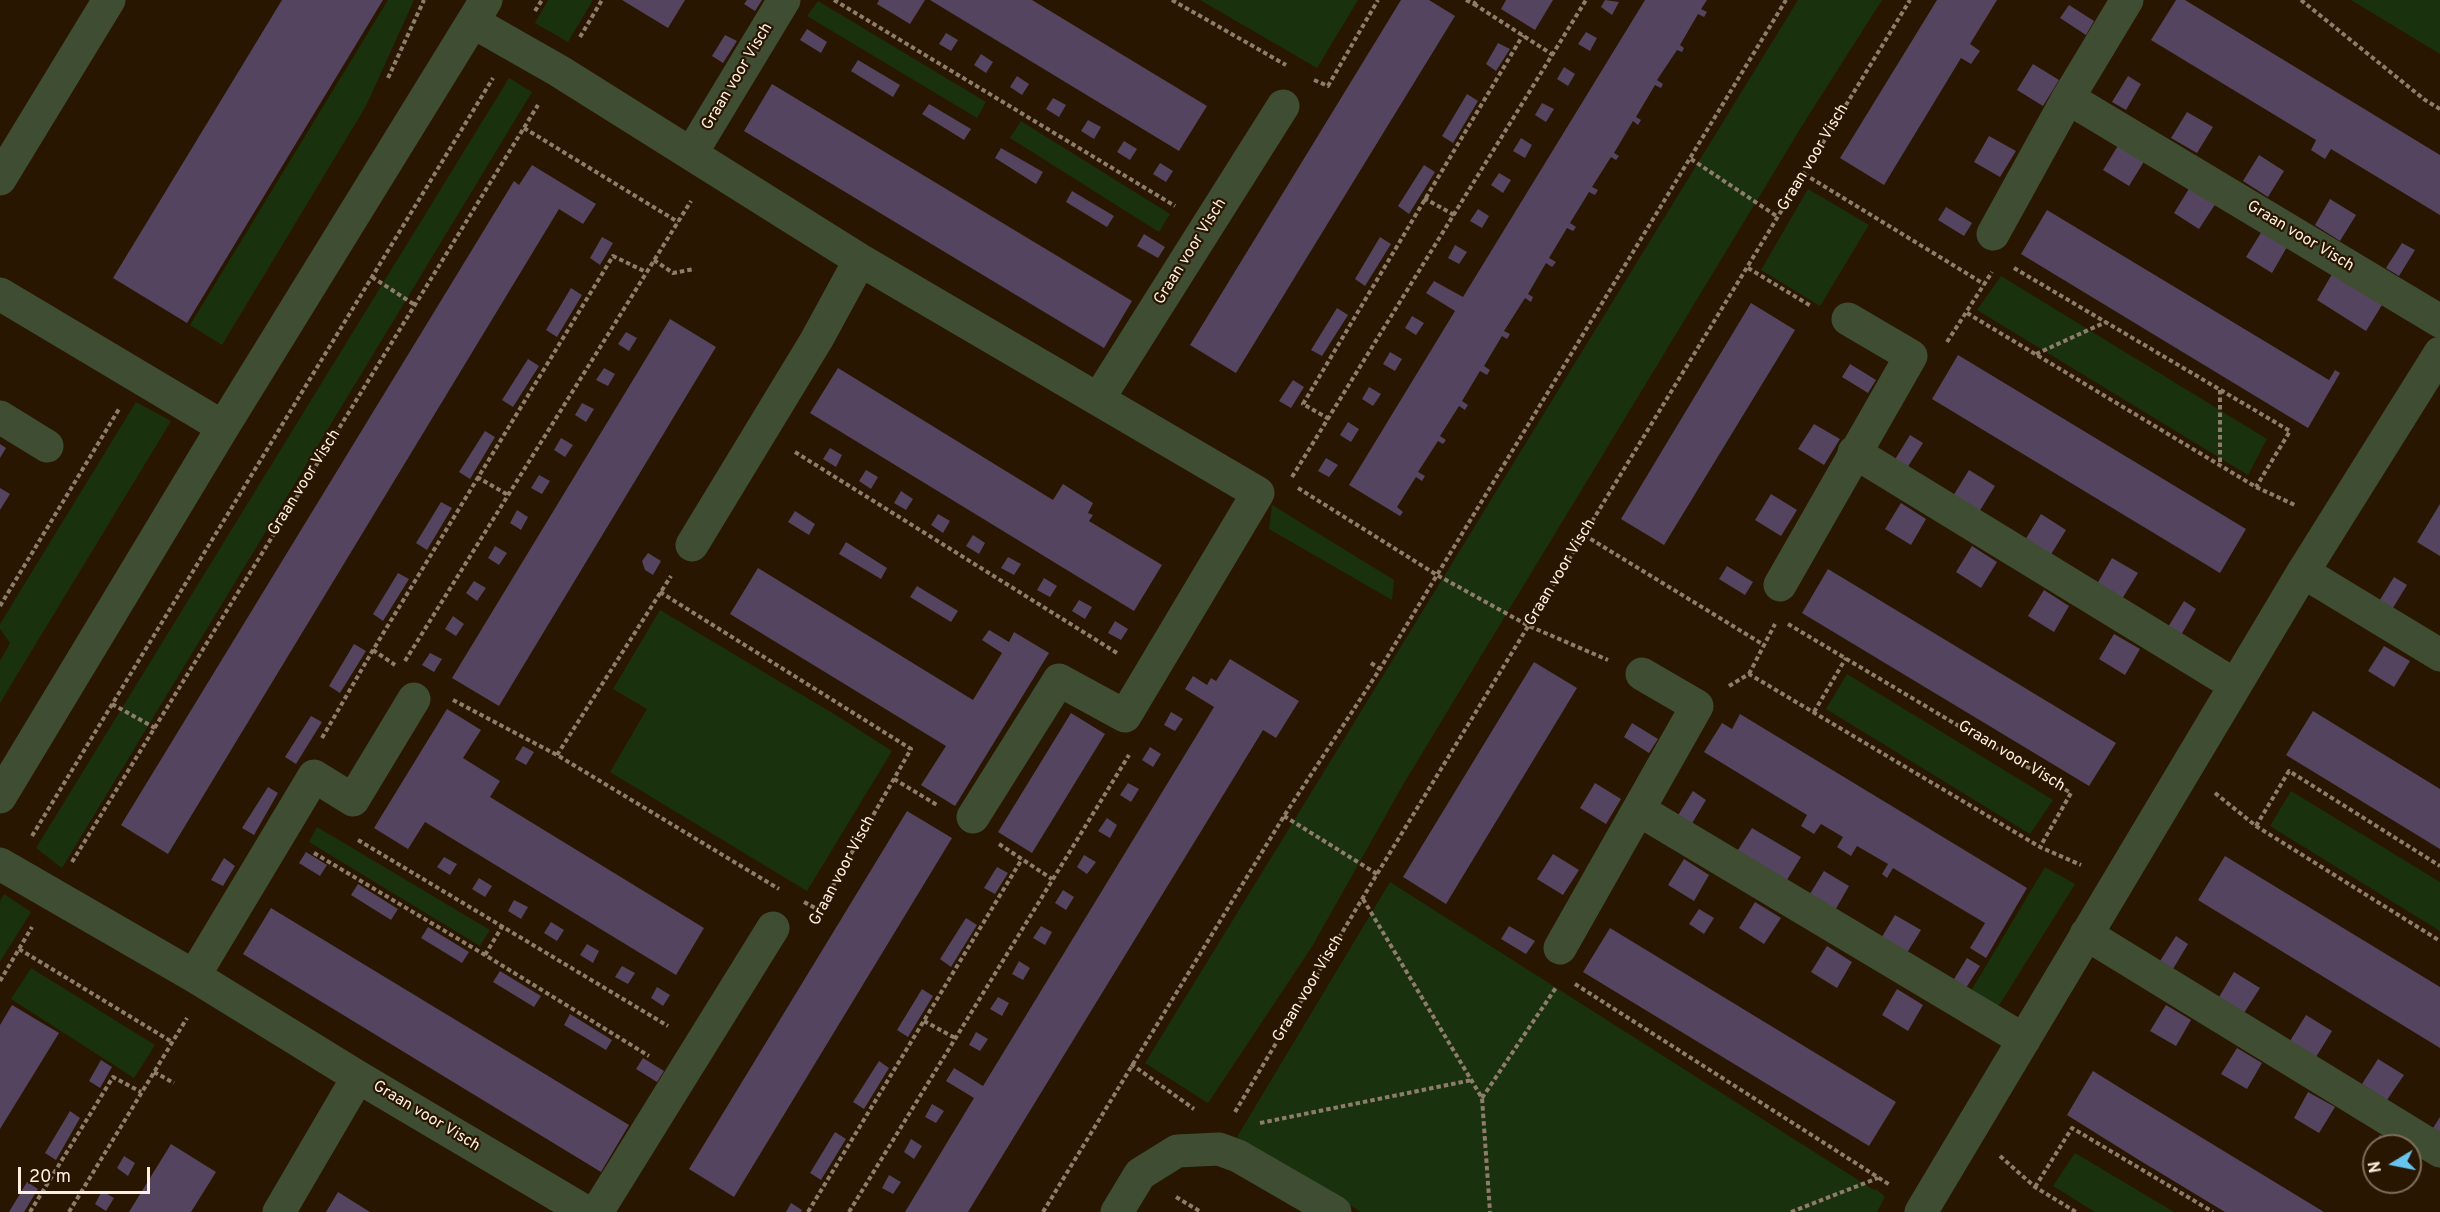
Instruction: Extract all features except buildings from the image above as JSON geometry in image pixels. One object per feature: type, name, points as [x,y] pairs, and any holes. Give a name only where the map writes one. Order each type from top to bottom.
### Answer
[{"type":"street","points":[[0,179],[109,0]]},
{"type":"street","name":"Graan voor Visch","points":[[702,160],[784,0]]},
{"type":"street","points":[[1996,247],[2068,98],[2127,0]]},
{"type":"street","points":[[0,797],[223,427],[479,11],[513,45],[559,71],[860,260],[1099,398],[1258,494],[1125,716],[1059,680],[973,817]]},
{"type":"street","name":"Graan voor Visch","points":[[2068,98],[2440,321]]},
{"type":"street","name":"Graan voor Visch","points":[[1099,398],[1283,106]]},
{"type":"street","points":[[692,545],[762,431],[860,260]]},
{"type":"street","points":[[0,294],[223,427]]},
{"type":"street","points":[[1780,585],[1854,452],[1911,356],[1848,319]]},
{"type":"street","points":[[1922,1209],[2303,572],[2440,353]]},
{"type":"street","points":[[0,417],[47,446]]},
{"type":"street","points":[[1854,452],[2235,685]]},
{"type":"street","points":[[2303,572],[2440,655]]},
{"type":"street","points":[[1562,962],[1639,810],[1697,706],[1642,674]]},
{"type":"street","points":[[201,980],[280,833],[314,776],[353,800],[429,697]]},
{"type":"street","points":[[1639,810],[2024,1040]]},
{"type":"street","name":"Graan voor Visch","points":[[5,867],[201,980],[358,1077],[586,1212]]},
{"type":"street","points":[[597,1212],[773,928]]},
{"type":"street","points":[[2086,934],[2440,1151]]},
{"type":"street","name":"Graan voor Visch","points":[[279,1212],[358,1077]]},
{"type":"street","points":[[1117,1212],[1140,1174],[1177,1151],[1221,1140],[1238,1156],[1335,1212]]},
{"type":"path","points":[[5,867],[112,704],[542,0]]},
{"type":"path","name":"Graan voor Visch","points":[[0,981],[602,0]]},
{"type":"path","points":[[834,0],[1208,225]]},
{"type":"path","points":[[1172,0],[1292,69]]},
{"type":"path","points":[[1310,78],[1328,86],[1378,0]]},
{"type":"path","points":[[1466,0],[1475,2],[1553,55]]},
{"type":"path","points":[[1586,0],[1289,483],[1437,575],[1529,626],[1642,674]]},
{"type":"path","points":[[1043,1212],[1284,816],[1380,669],[1786,0]]},
{"type":"path","name":"Graan voor Visch","points":[[1221,1140],[1377,874],[1910,0]]},
{"type":"path","points":[[2301,0],[2425,100],[2440,109]]},
{"type":"path","points":[[1329,419],[1303,404],[1523,35]]},
{"type":"path","points":[[524,128],[678,222]]},
{"type":"path","points":[[1691,159],[1778,217]]},
{"type":"path","points":[[373,650],[400,669],[678,222],[702,160]]},
{"type":"path","points":[[1804,174],[1984,284]]},
{"type":"path","points":[[1425,198],[1454,215]]},
{"type":"path","points":[[1911,356],[1943,346],[1967,313],[1984,284],[1996,247],[2106,322],[2290,431],[2256,487]]},
{"type":"path","points":[[314,776],[315,750],[477,477],[613,255],[646,272]]},
{"type":"path","points":[[654,260],[673,273],[693,269]]},
{"type":"path","points":[[1748,268],[1831,319],[1848,319]]},
{"type":"path","points":[[372,277],[415,305]]},
{"type":"path","points":[[1967,313],[2256,487],[2300,507],[2329,530]]},
{"type":"path","points":[[2036,354],[2106,322]]},
{"type":"path","points":[[0,606],[138,377]]},
{"type":"path","points":[[2220,390],[2220,466]]},
{"type":"path","points":[[762,431],[1151,674]]},
{"type":"path","points":[[477,477],[508,495]]},
{"type":"path","points":[[1584,536],[1764,645],[1749,674],[1697,706]]},
{"type":"path","points":[[557,754],[692,545]]},
{"type":"path","name":"Graan voor Visch","points":[[660,592],[911,749],[819,910],[813,928]]},
{"type":"path","name":"Graan voor Visch","points":[[1764,645],[1778,619],[2071,793],[2040,847]]},
{"type":"path","points":[[1814,712],[1846,658]]},
{"type":"path","points":[[1371,663],[1380,669]]},
{"type":"path","points":[[1749,674],[2040,847],[2116,884]]},
{"type":"path","points":[[429,697],[557,754],[781,890]]},
{"type":"path","points":[[112,704],[154,728]]},
{"type":"path","points":[[849,1212],[1131,752],[1125,716]]},
{"type":"path","points":[[2256,826],[2289,771],[2440,866]]},
{"type":"path","points":[[2182,773],[2217,795],[2256,826],[2440,941]]},
{"type":"path","points":[[1284,816],[1377,874]]},
{"type":"path","points":[[280,833],[485,955],[680,1076]]},
{"type":"path","points":[[349,835],[503,925],[699,1045]]},
{"type":"path","points":[[995,842],[1052,879]]},
{"type":"path","points":[[808,1212],[1022,859]]},
{"type":"path","points":[[1363,899],[1482,1098],[1490,1212]]},
{"type":"path","points":[[801,901],[819,910]]},
{"type":"path","points":[[485,955],[503,925]]},
{"type":"path","points":[[19,949],[172,1042]]},
{"type":"path","points":[[1482,1098],[1562,962]]},
{"type":"path","points":[[69,1212],[172,1042],[201,980]]},
{"type":"path","points":[[1573,983],[1878,1178],[1922,1209]]},
{"type":"path","points":[[924,1021],[955,1038]]},
{"type":"path","points":[[1131,1064],[1221,1140],[1472,1080]]},
{"type":"path","points":[[154,1072],[174,1083]]},
{"type":"path","points":[[30,1212],[112,1077],[141,1092]]},
{"type":"path","points":[[2035,1187],[2072,1128],[2213,1212]]},
{"type":"path","points":[[1965,1138],[1998,1154],[2035,1187],[2076,1212]]},
{"type":"path","points":[[1791,1212],[1878,1178]]},
{"type":"green space","points":[[388,0],[414,0],[366,106],[222,345],[190,325]]},
{"type":"green space","points":[[548,0],[593,0],[568,42],[535,23]]},
{"type":"green space","points":[[1200,0],[1358,0],[1317,68]]},
{"type":"green space","points":[[1798,0],[1882,0],[1805,121],[1404,783],[1313,945],[1208,1103],[1145,1063]]},
{"type":"green space","points":[[2351,0],[2440,0],[2440,54]]},
{"type":"green space","points":[[818,1],[986,102],[977,118],[807,16]]},
{"type":"green space","points":[[509,78],[532,92],[62,868],[36,848]]},
{"type":"green space","points":[[1021,121],[1170,214],[1159,232],[1010,138]]},
{"type":"green space","points":[[1808,189],[1869,225],[1820,306],[1761,270]]},
{"type":"green space","points":[[2001,276],[2267,439],[2248,475],[1977,310]]},
{"type":"green space","points":[[136,402],[171,421],[0,703],[0,661],[10,643],[0,629],[0,624]]},
{"type":"green space","points":[[1272,505],[1394,580],[1392,600],[1269,529]]},
{"type":"green space","points":[[660,610],[892,751],[807,891],[610,772],[647,709],[613,689]]},
{"type":"green space","points":[[1847,674],[2053,800],[2030,834],[1826,709]]},
{"type":"green space","points":[[2291,791],[2440,882],[2440,931],[2270,826]]},
{"type":"green space","points":[[317,827],[490,930],[480,946],[309,842]]},
{"type":"green space","points":[[2045,867],[2075,884],[1998,1007],[1971,991]]},
{"type":"green space","points":[[1390,882],[1874,1190],[1876,1189],[1885,1197],[1877,1212],[1361,1212],[1237,1137]]},
{"type":"green space","points":[[4,894],[31,912],[0,962],[0,901]]},
{"type":"green space","points":[[31,968],[155,1045],[134,1078],[11,999]]},
{"type":"green space","points":[[2075,1153],[2174,1212],[2095,1212],[2053,1186]]}]
